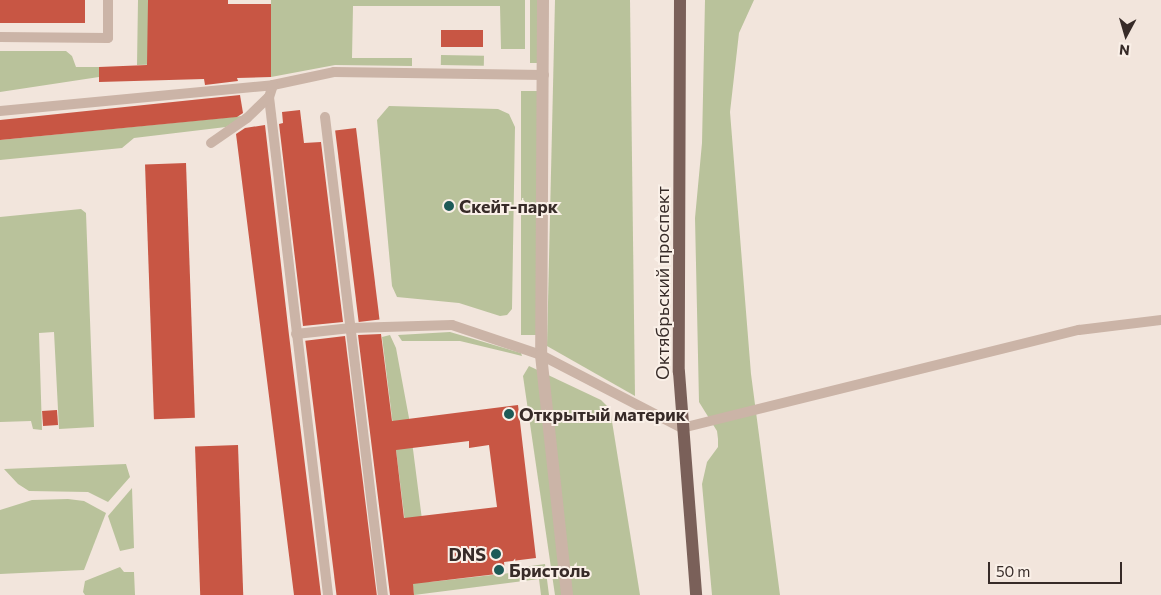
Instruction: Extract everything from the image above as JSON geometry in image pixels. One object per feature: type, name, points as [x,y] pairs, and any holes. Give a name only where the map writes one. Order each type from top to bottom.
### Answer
[{"type":"main road","name":"Октябрьский проспект","points":[[680,0],[678,279],[682,428],[696,595]]},
{"type":"street","points":[[543,0],[541,355],[567,595]]},
{"type":"lane","points":[[0,37],[108,38],[108,0]]},
{"type":"lane","points":[[0,111],[273,85],[334,72],[544,75]]},
{"type":"lane","points":[[273,85],[269,97],[328,595]]},
{"type":"lane","points":[[211,143],[247,118],[269,97]]},
{"type":"lane","points":[[325,117],[383,595]]},
{"type":"lane","points":[[296,334],[352,328],[452,326],[541,355],[682,428],[1079,330],[1161,320]]},
{"type":"green space","points":[[138,0],[148,0],[148,52],[271,52],[271,0],[525,0],[525,49],[501,49],[500,6],[353,6],[352,58],[412,58],[412,66],[335,65],[271,77],[270,61],[137,65]]},
{"type":"green space","points":[[530,0],[538,0],[538,63],[530,63]]},
{"type":"green space","points":[[555,0],[630,0],[635,396],[547,346]]},
{"type":"green space","points":[[705,0],[754,0],[739,33],[730,112],[751,374],[780,595],[712,595],[702,484],[707,462],[718,447],[718,439],[717,431],[699,402],[695,218],[702,143]]},
{"type":"green space","points":[[0,51],[66,51],[72,56],[76,67],[99,67],[99,77],[0,92]]},
{"type":"green space","points":[[441,55],[484,56],[484,66],[441,65]]},
{"type":"green space","points":[[521,91],[539,91],[539,335],[521,335]]},
{"type":"green space","name":"Скейт-парк","points":[[389,106],[498,109],[509,114],[515,127],[512,309],[507,315],[500,316],[459,303],[397,297],[392,286],[377,120]]},
{"type":"green space","points":[[243,116],[226,127],[134,138],[122,148],[0,160],[0,140]]},
{"type":"green space","points":[[81,209],[86,213],[94,427],[59,429],[54,332],[39,333],[42,430],[33,429],[31,421],[0,422],[0,217]]},
{"type":"green space","points":[[450,332],[521,353],[522,356],[460,341],[402,341],[398,335]]},
{"type":"green space","points":[[390,335],[396,348],[409,418],[430,582],[510,573],[510,569],[545,564],[549,595],[541,595],[539,579],[414,595],[382,337]]},
{"type":"green space","points":[[529,366],[601,400],[610,409],[640,595],[555,595],[523,376]]},
{"type":"green space","points":[[126,464],[130,477],[108,502],[88,492],[29,491],[18,484],[4,469]]},
{"type":"green space","points":[[132,488],[134,548],[120,551],[108,516]]},
{"type":"green space","points":[[68,499],[84,501],[106,513],[84,570],[0,574],[0,510],[32,500]]},
{"type":"green space","points":[[120,567],[124,572],[134,572],[135,595],[85,595],[83,592],[85,581]]},
{"type":"building","points":[[0,0],[85,0],[85,23],[0,23]]},
{"type":"building","points":[[148,0],[228,0],[228,4],[271,4],[271,77],[237,78],[238,81],[205,85],[204,79],[99,82],[99,67],[147,65]]},
{"type":"building","points":[[441,30],[483,30],[483,47],[441,47]]},
{"type":"building","points":[[240,95],[243,113],[237,117],[0,140],[0,120]]},
{"type":"building","points":[[300,110],[304,143],[321,142],[343,322],[303,326],[279,124],[283,123],[282,112]]},
{"type":"building","points":[[265,125],[321,595],[294,595],[236,134],[245,128]]},
{"type":"building","points":[[356,128],[380,320],[359,322],[335,131]]},
{"type":"building","points":[[186,163],[195,418],[154,419],[145,164]]},
{"type":"building","points":[[381,334],[392,421],[518,405],[536,558],[504,562],[505,573],[413,584],[414,595],[390,595],[358,335]],"holes":[[[469,441],[469,448],[489,445],[497,507],[404,518],[396,450]]]},
{"type":"building","points":[[345,336],[377,595],[337,595],[305,341]]},
{"type":"building","points":[[57,410],[58,425],[43,426],[42,411]]},
{"type":"building","points":[[238,445],[243,595],[200,595],[195,447]]},
{"type":"place","name":"Скейт-парк","points":[[449,206]]},
{"type":"place","name":"Открытый материк","points":[[509,414]]},
{"type":"place","name":"DNS","points":[[496,554]]},
{"type":"place","name":"Бристоль","points":[[499,570]]}]
